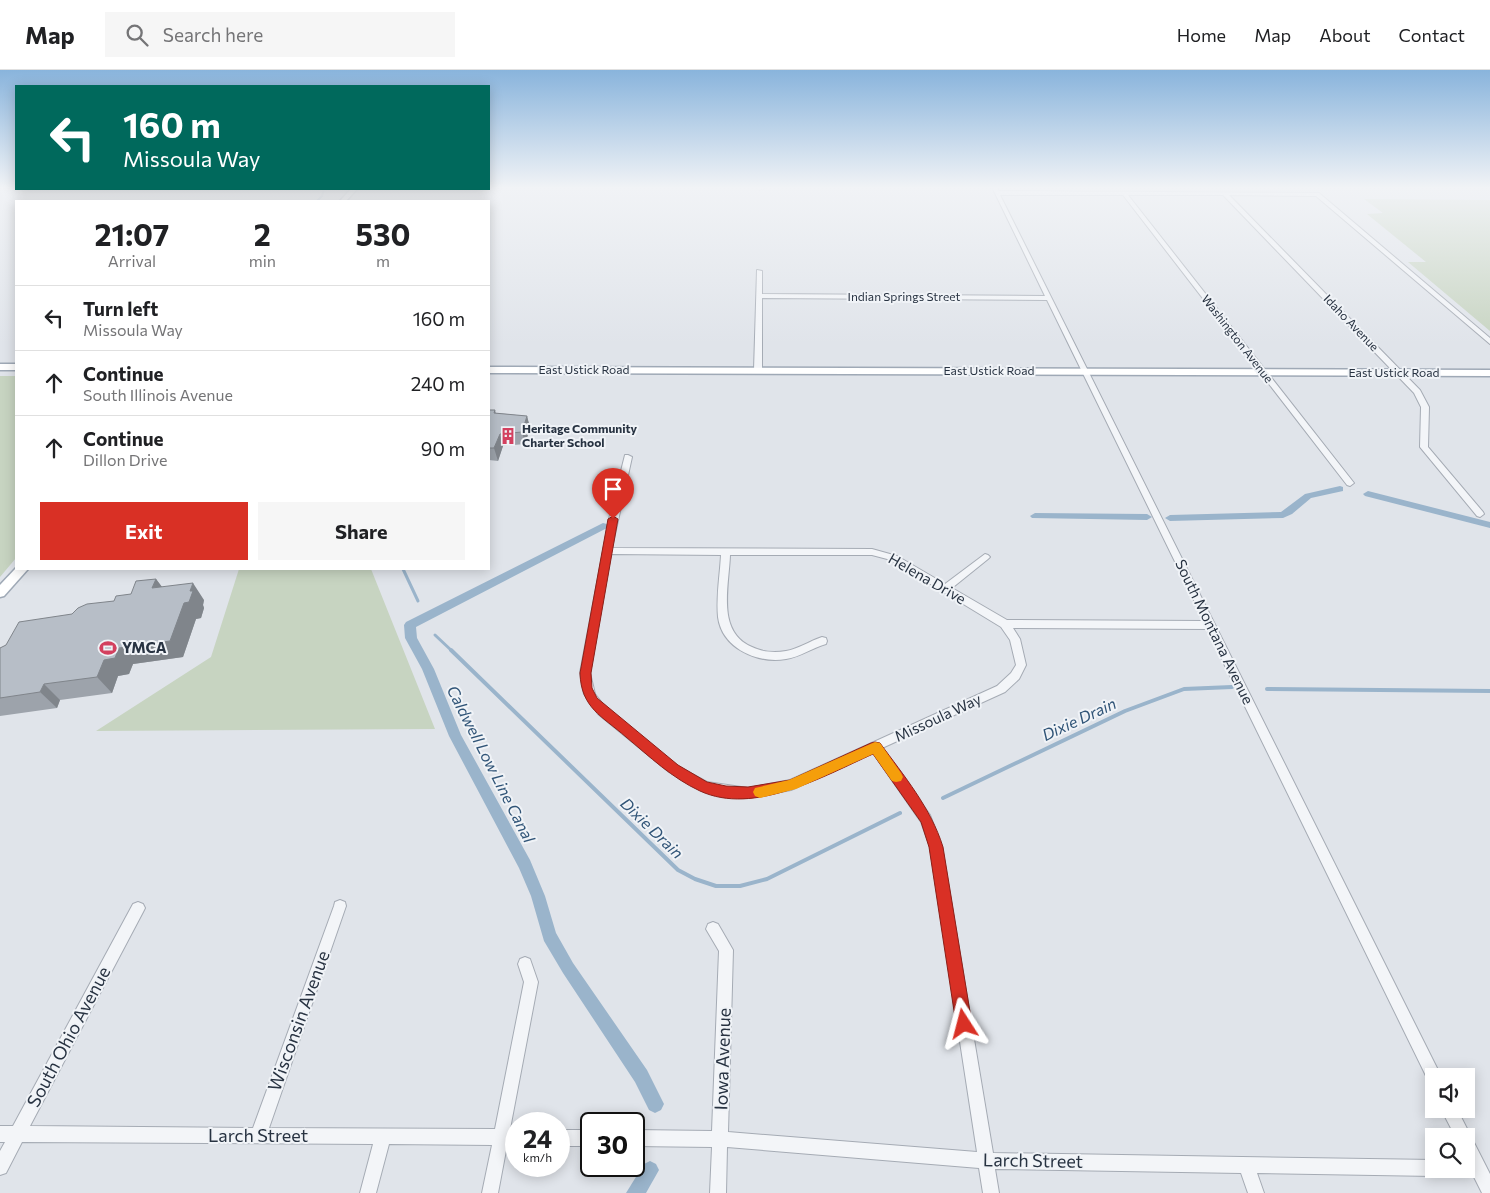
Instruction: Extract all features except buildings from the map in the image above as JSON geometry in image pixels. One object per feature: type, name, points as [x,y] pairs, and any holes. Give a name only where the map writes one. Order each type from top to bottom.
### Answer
[{"type":"main road","points":[[0,367],[15,367]]},
{"type":"main road","name":"East Ustick Road","points":[[490,370],[1490,373]]},
{"type":"main road","points":[[0,592],[21,570]]},
{"type":"street","name":"South Montana Avenue","points":[[1020,239],[1430,1068]]},
{"type":"street","name":"Washington Avenue","points":[[1160,239],[1350,483]]},
{"type":"street","name":"Idaho Avenue","points":[[1269,239],[1417,392],[1425,408],[1424,447],[1480,514]]},
{"type":"street","points":[[1370,239],[1490,342]]},
{"type":"street","points":[[758,370],[759,271]]},
{"type":"street","name":"Indian Springs Street","points":[[759,296],[1049,298]]},
{"type":"street","name":"Missoula Way","points":[[628,456],[590,647],[586,688],[593,701],[673,769],[705,787],[748,793],[768,791],[791,785],[1001,689],[1015,676],[1021,665],[1016,639],[1005,624]]},
{"type":"street","name":"Helena Drive","points":[[608,551],[872,552],[883,554],[894,558],[1005,624]]},
{"type":"street","points":[[726,552],[723,617],[731,639],[742,647],[770,656],[787,654],[822,641]]},
{"type":"street","points":[[946,588],[985,558]]},
{"type":"street","points":[[1005,624],[1211,625]]},
{"type":"street","points":[[875,747],[926,819],[936,847],[991,1193]]},
{"type":"street","name":"Wisconsin Avenue","points":[[258,1136],[340,906]]},
{"type":"street","name":"South Ohio Avenue","points":[[0,1167],[138,908]]},
{"type":"street","name":"Iowa Avenue","points":[[714,929],[726,950],[718,1193]]},
{"type":"street","points":[[513,1112],[531,982],[525,964]]},
{"type":"street","name":"Larch Street","points":[[0,1134],[505,1137]]},
{"type":"street","points":[[368,1193],[383,1137]]},
{"type":"street","name":"Larch Street","points":[[645,1138],[720,1139],[986,1161],[1425,1168]]},
{"type":"street","points":[[490,1193],[505,1149]]},
{"type":"street","points":[[1247,1166],[1256,1193]]},
{"type":"street","points":[[1475,1172],[1490,1191]]},
{"type":"green space","points":[[1398,239],[1490,239],[1490,331],[1408,262],[1426,262]]},
{"type":"green space","points":[[0,376],[15,376],[15,559],[0,577]]},
{"type":"green space","points":[[239,570],[371,570],[435,729],[96,731],[211,657]]},
{"type":"waterway","name":"Caldwell Low Line Canal","points":[[1170,518],[1283,515],[1308,496],[1340,489]]},
{"type":"waterway","name":"Caldwell Low Line Canal","points":[[1368,494],[1490,525]]},
{"type":"waterway","name":"Caldwell Low Line Canal","points":[[1035,516],[1147,517]]},
{"type":"waterway","name":"Caldwell Low Line Canal","points":[[603,526],[410,625],[411,638],[428,669],[455,736],[525,865],[538,896],[549,936],[568,968],[641,1076],[655,1104]]},
{"type":"waterway","name":"Dixie Drain","points":[[403,570],[418,601]]},
{"type":"waterway","name":"Dixie Drain","points":[[435,635],[452,651]]},
{"type":"waterway","name":"Dixie Drain","points":[[451,650],[678,870],[695,879],[716,886],[740,886],[767,879],[900,813]]},
{"type":"waterway","name":"Dixie Drain","points":[[943,798],[1125,711],[1184,689],[1232,687]]},
{"type":"waterway","name":"Dixie Drain","points":[[1267,689],[1490,691]]},
{"type":"waterway","name":"Caldwell Low Line Canal","points":[[635,1193],[650,1170]]},
{"type":"slow traffic","points":[[760,792],[791,785],[875,747],[896,777]]},
{"type":"place","name":"Heritage Community Charter School","points":[[508,436]]},
{"type":"place","name":"YMCA","points":[[108,648]]},
{"type":"route","points":[[613,519],[586,673],[586,688],[593,701],[602,711],[673,769],[705,787],[726,791],[748,793],[768,791],[791,785],[875,747],[926,819],[932,832],[964,1024]]}]
